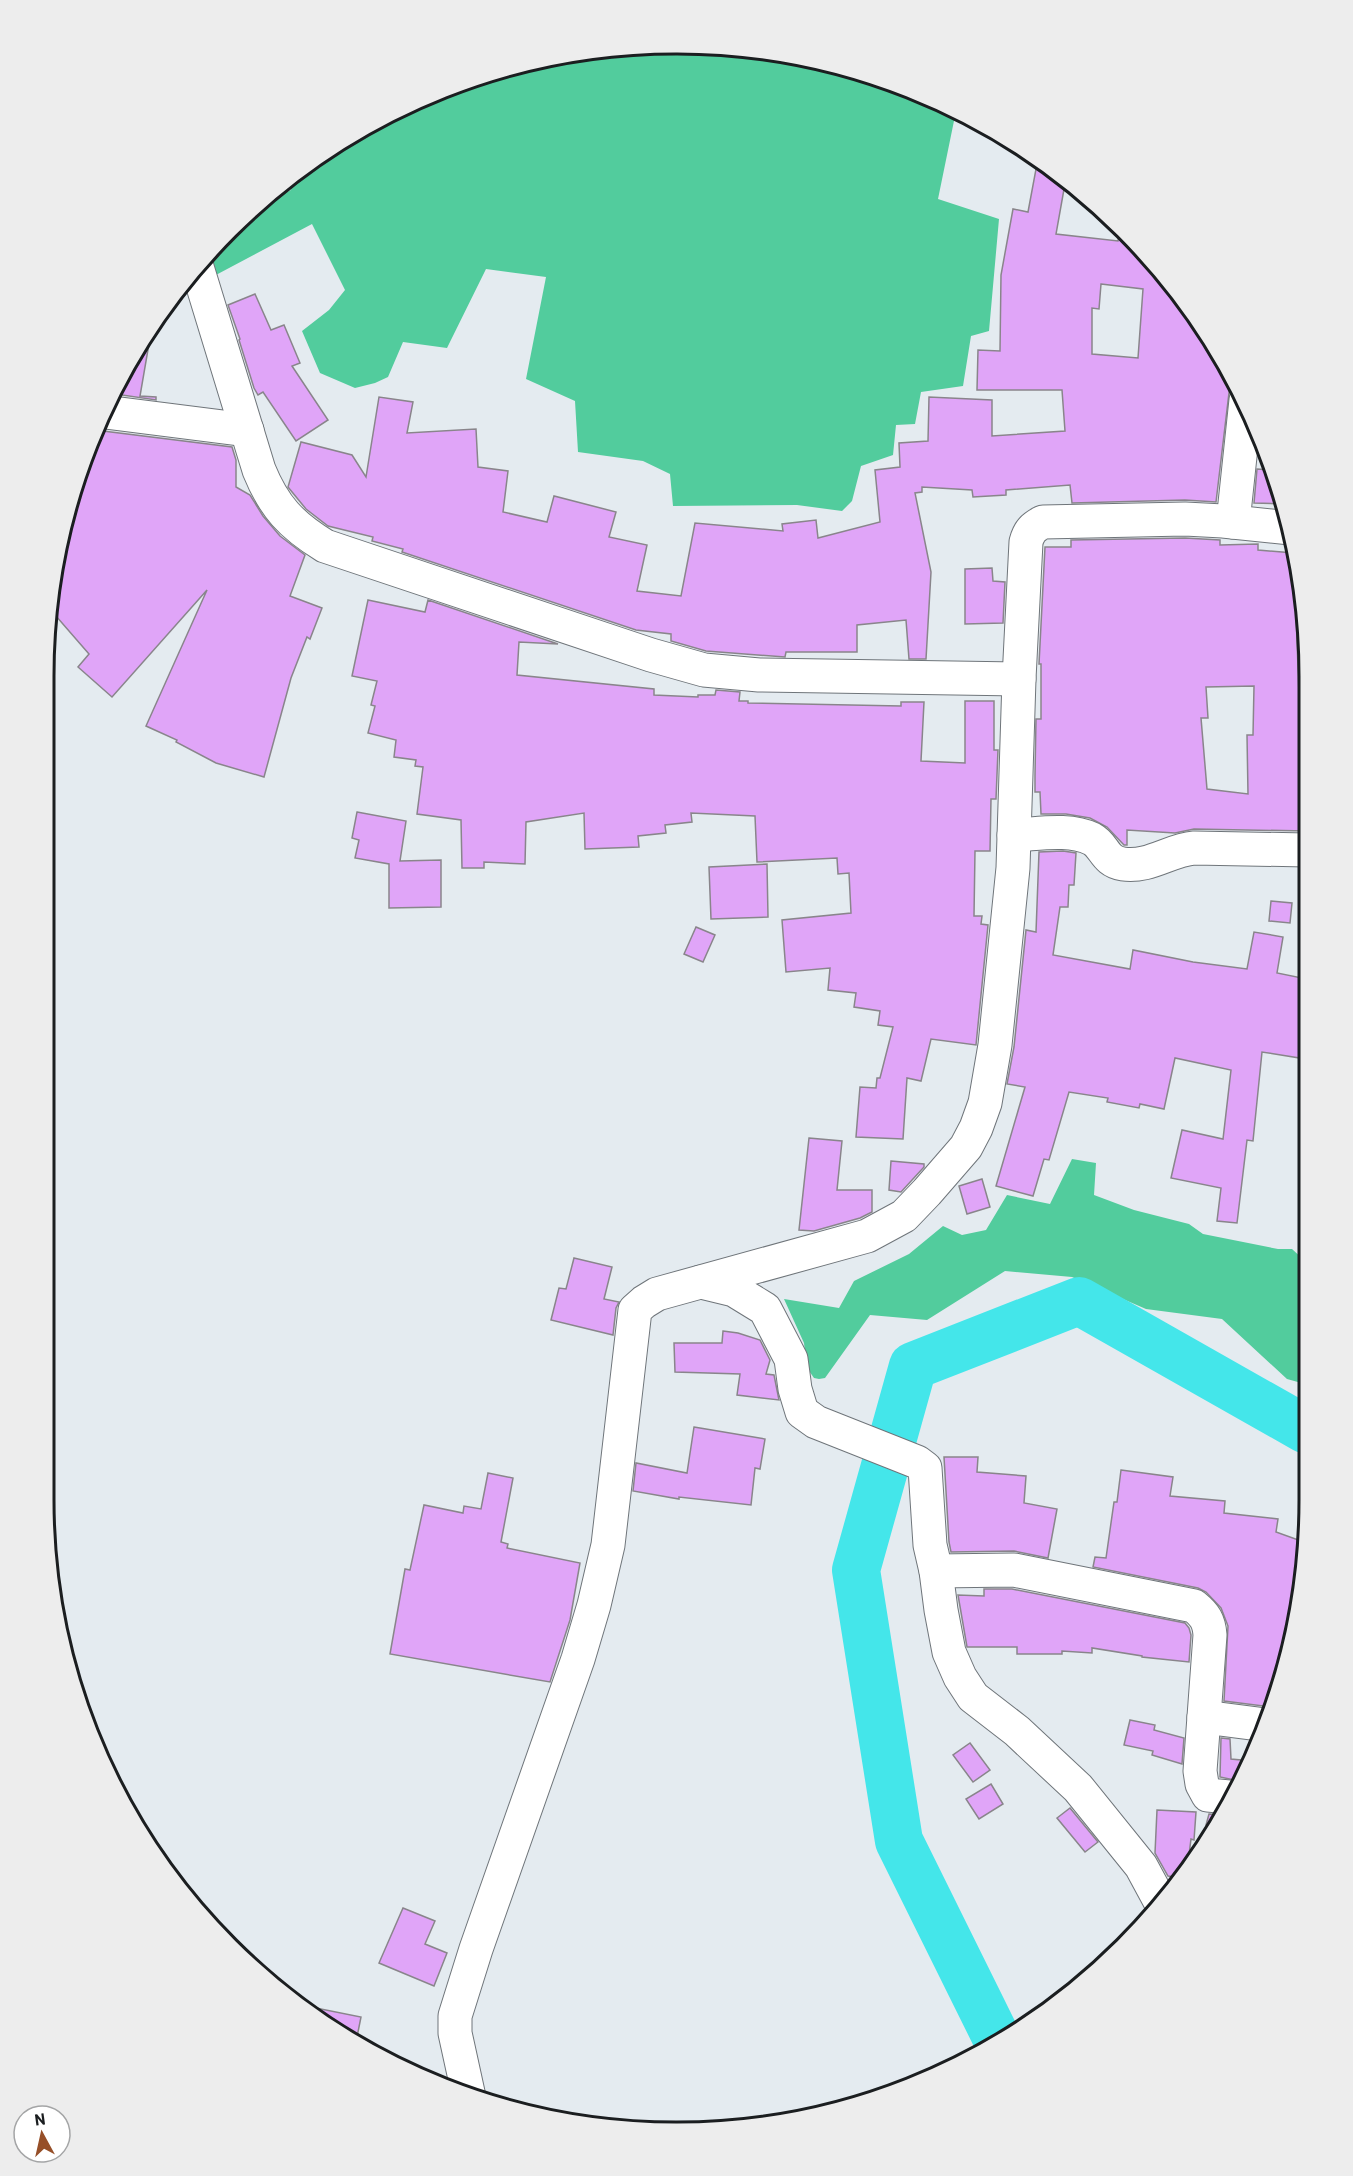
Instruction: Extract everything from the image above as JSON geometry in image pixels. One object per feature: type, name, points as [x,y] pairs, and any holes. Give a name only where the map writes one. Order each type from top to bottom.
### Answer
[{"type":"street","points":[[200,276],[247,430],[269,493],[282,512],[302,532],[325,546],[640,652],[704,670],[759,675],[1019,679]]},
{"type":"street","points":[[113,413],[247,430]]},
{"type":"street","points":[[1233,522],[1244,420]]},
{"type":"street","points":[[466,2085],[454,2033],[455,2016],[476,1949],[578,1659],[594,1605],[608,1545],[635,1310],[657,1294],[867,1236],[888,1226],[904,1216],[966,1147],[986,1103],[994,1054],[1014,835],[1019,679],[1026,542],[1029,532],[1043,522],[1185,519],[1281,527]]},
{"type":"street","points":[[1014,835],[1070,833],[1082,835],[1097,843],[1113,861],[1133,865],[1152,861],[1181,849],[1299,850]]},
{"type":"street","points":[[701,1282],[734,1290],[765,1309],[791,1359],[797,1402],[802,1412],[816,1422],[917,1462],[925,1468],[930,1545],[949,1652],[960,1677],[973,1697],[1017,1731],[1078,1788],[1141,1866],[1157,1895]]},
{"type":"street","points":[[936,1571],[1014,1570],[1194,1606],[1210,1623],[1200,1771],[1202,1784],[1208,1795],[1224,1796]]},
{"type":"street","points":[[1204,1718],[1257,1724]]},
{"type":"green space","points":[[636,55],[717,55],[798,66],[877,87],[954,119],[938,199],[999,219],[989,331],[971,336],[963,386],[921,392],[915,424],[896,425],[893,455],[861,466],[852,501],[842,511],[797,505],[673,506],[670,474],[643,461],[578,452],[575,401],[526,379],[546,277],[486,269],[447,348],[403,342],[388,377],[355,388],[320,373],[302,331],[329,310],[345,290],[312,224],[214,276],[210,264],[266,208],[331,159],[401,118],[438,101],[515,75],[595,59]]},
{"type":"green space","points":[[1072,1159],[1096,1163],[1094,1195],[1134,1210],[1189,1224],[1203,1234],[1278,1249],[1292,1249],[1299,1255],[1299,1382],[1287,1379],[1222,1319],[1146,1309],[1072,1277],[1005,1271],[927,1320],[870,1315],[825,1378],[814,1378],[807,1368],[804,1343],[784,1299],[839,1308],[854,1281],[909,1254],[943,1226],[962,1235],[986,1230],[1007,1195],[1050,1204]]},
{"type":"building","points":[[1036,169],[1064,190],[1056,234],[1118,241],[1119,238],[1145,266],[1194,331],[1229,390],[1216,502],[1185,500],[1072,503],[1070,485],[1006,490],[1006,495],[973,497],[972,490],[922,487],[922,492],[915,493],[931,572],[926,659],[909,659],[906,620],[857,625],[857,652],[786,652],[785,657],[706,651],[671,641],[671,634],[636,630],[402,552],[403,549],[372,541],[373,537],[328,526],[306,509],[288,487],[301,442],[352,455],[366,477],[379,397],[413,402],[407,433],[476,429],[478,467],[508,471],[503,512],[547,522],[554,496],[616,512],[609,537],[647,545],[637,591],[681,596],[695,523],[783,531],[782,524],[816,520],[818,538],[880,522],[875,470],[900,467],[899,443],[928,441],[929,397],[992,400],[992,436],[1065,431],[1062,390],[977,390],[978,350],[1000,351],[1001,275],[1013,209],[1028,212]],"holes":[[[1101,284],[1143,289],[1138,358],[1092,354],[1092,308],[1099,309]]]},
{"type":"building","points":[[255,294],[271,330],[284,325],[300,363],[292,366],[328,420],[296,441],[263,392],[258,395],[254,388],[228,305]]},
{"type":"building","points":[[148,347],[140,396],[156,397],[156,400],[121,395]]},
{"type":"building","points":[[104,431],[232,447],[236,460],[236,487],[250,495],[263,516],[280,536],[305,555],[290,596],[322,608],[310,639],[307,637],[291,678],[264,777],[216,763],[176,742],[177,740],[146,726],[207,590],[112,697],[78,667],[89,654],[57,617],[66,555],[75,515]]},
{"type":"building","points":[[1257,469],[1264,469],[1275,504],[1254,503]]},
{"type":"building","points":[[1185,538],[1220,540],[1220,545],[1258,544],[1258,550],[1286,552],[1296,616],[1299,694],[1299,831],[1194,829],[1175,833],[1127,830],[1127,845],[1124,845],[1107,827],[1090,818],[1066,814],[1041,814],[1040,792],[1035,792],[1035,776],[1036,719],[1041,719],[1041,664],[1039,664],[1045,547],[1071,547],[1071,540]],"holes":[[[1254,686],[1253,735],[1247,735],[1248,794],[1207,789],[1201,718],[1208,718],[1206,687]]]},
{"type":"building","points":[[992,568],[993,581],[1005,582],[1003,623],[965,624],[965,569]]},
{"type":"building","points":[[368,600],[425,612],[428,600],[558,644],[519,642],[517,675],[654,689],[654,695],[698,697],[698,695],[715,695],[716,690],[740,692],[739,701],[748,701],[748,703],[901,706],[901,702],[924,702],[921,761],[965,763],[965,701],[994,701],[994,750],[998,750],[996,799],[991,799],[990,851],[975,851],[974,916],[982,916],[981,924],[988,925],[976,1045],[931,1039],[921,1081],[907,1078],[903,1139],[856,1137],[860,1087],[876,1088],[893,1027],[878,1025],[880,1011],[854,1007],[856,993],[828,990],[830,968],[786,972],[782,920],[851,913],[849,873],[838,874],[837,858],[757,862],[755,816],[691,813],[692,822],[665,825],[666,833],[638,836],[639,847],[585,849],[584,813],[526,822],[525,864],[484,862],[484,868],[462,868],[461,820],[417,814],[423,767],[415,766],[416,760],[394,757],[396,740],[368,733],[375,706],[371,705],[377,681],[352,676]]},
{"type":"building","points":[[357,812],[406,821],[400,861],[441,860],[441,907],[389,908],[389,864],[355,858],[359,840],[352,838]]},
{"type":"building","points":[[1039,852],[1076,853],[1074,885],[1069,885],[1068,907],[1060,907],[1053,955],[1130,969],[1133,950],[1193,962],[1247,969],[1254,932],[1283,937],[1277,973],[1299,977],[1299,1058],[1262,1052],[1253,1141],[1247,1140],[1237,1223],[1217,1221],[1221,1188],[1171,1178],[1182,1130],[1223,1139],[1231,1070],[1175,1058],[1164,1109],[1140,1104],[1139,1108],[1107,1102],[1108,1098],[1069,1092],[1049,1160],[1044,1159],[1033,1196],[996,1186],[1025,1087],[1007,1084],[1014,1047],[1026,930],[1036,932]]},
{"type":"building","points":[[767,864],[768,917],[711,919],[709,867]]},
{"type":"building","points":[[1271,901],[1292,903],[1290,923],[1269,921]]},
{"type":"building","points":[[696,927],[715,935],[703,962],[684,954]]},
{"type":"building","points":[[809,1138],[842,1141],[837,1190],[872,1190],[872,1212],[860,1218],[814,1231],[799,1230]]},
{"type":"building","points":[[891,1161],[924,1164],[924,1167],[901,1192],[889,1190]]},
{"type":"building","points":[[982,1179],[990,1207],[967,1214],[959,1186]]},
{"type":"building","points":[[574,1258],[612,1267],[604,1299],[619,1302],[616,1308],[613,1335],[551,1320],[559,1288],[566,1289]]},
{"type":"building","points":[[723,1331],[760,1340],[770,1360],[766,1374],[774,1375],[779,1400],[737,1395],[740,1374],[675,1372],[674,1343],[722,1343]]},
{"type":"building","points":[[694,1427],[765,1439],[760,1469],[755,1468],[751,1505],[679,1497],[679,1499],[633,1491],[636,1463],[687,1473]]},
{"type":"building","points":[[944,1457],[978,1457],[977,1472],[1026,1476],[1024,1503],[1057,1509],[1048,1558],[1014,1551],[951,1552]]},
{"type":"building","points":[[1121,1470],[1173,1477],[1170,1496],[1225,1501],[1224,1513],[1278,1519],[1276,1532],[1298,1540],[1287,1621],[1278,1661],[1264,1706],[1224,1701],[1228,1626],[1221,1608],[1206,1592],[1198,1588],[1093,1567],[1095,1557],[1106,1558],[1114,1502],[1117,1502]]},
{"type":"building","points":[[488,1473],[513,1478],[501,1542],[508,1544],[507,1548],[580,1563],[570,1620],[550,1682],[390,1654],[405,1569],[410,1570],[424,1505],[463,1513],[464,1506],[481,1509]]},
{"type":"building","points":[[984,1589],[1012,1589],[1185,1623],[1191,1635],[1189,1662],[1092,1648],[1092,1653],[1062,1651],[1062,1654],[1017,1654],[1017,1647],[967,1647],[958,1595],[984,1596]]},
{"type":"building","points":[[1130,1720],[1155,1725],[1154,1730],[1184,1738],[1182,1764],[1152,1755],[1153,1751],[1124,1745]]},
{"type":"building","points":[[1221,1738],[1230,1739],[1231,1759],[1242,1760],[1233,1780],[1220,1777]]},
{"type":"building","points":[[970,1743],[990,1770],[973,1782],[953,1755]]},
{"type":"building","points":[[991,1784],[1003,1804],[979,1819],[966,1799]]},
{"type":"building","points":[[1070,1808],[1098,1842],[1085,1852],[1057,1818]]},
{"type":"building","points":[[1157,1810],[1196,1812],[1194,1840],[1191,1839],[1189,1851],[1171,1876],[1168,1876],[1155,1853]]},
{"type":"building","points":[[1209,1814],[1214,1814],[1207,1825]]},
{"type":"building","points":[[403,1908],[435,1921],[425,1944],[447,1953],[434,1986],[379,1963]]},
{"type":"building","points":[[320,2009],[361,2017],[358,2034]]},
{"type":"waterway","points":[[995,2035],[899,1841],[856,1570],[913,1366],[1079,1301],[1299,1426]]}]
